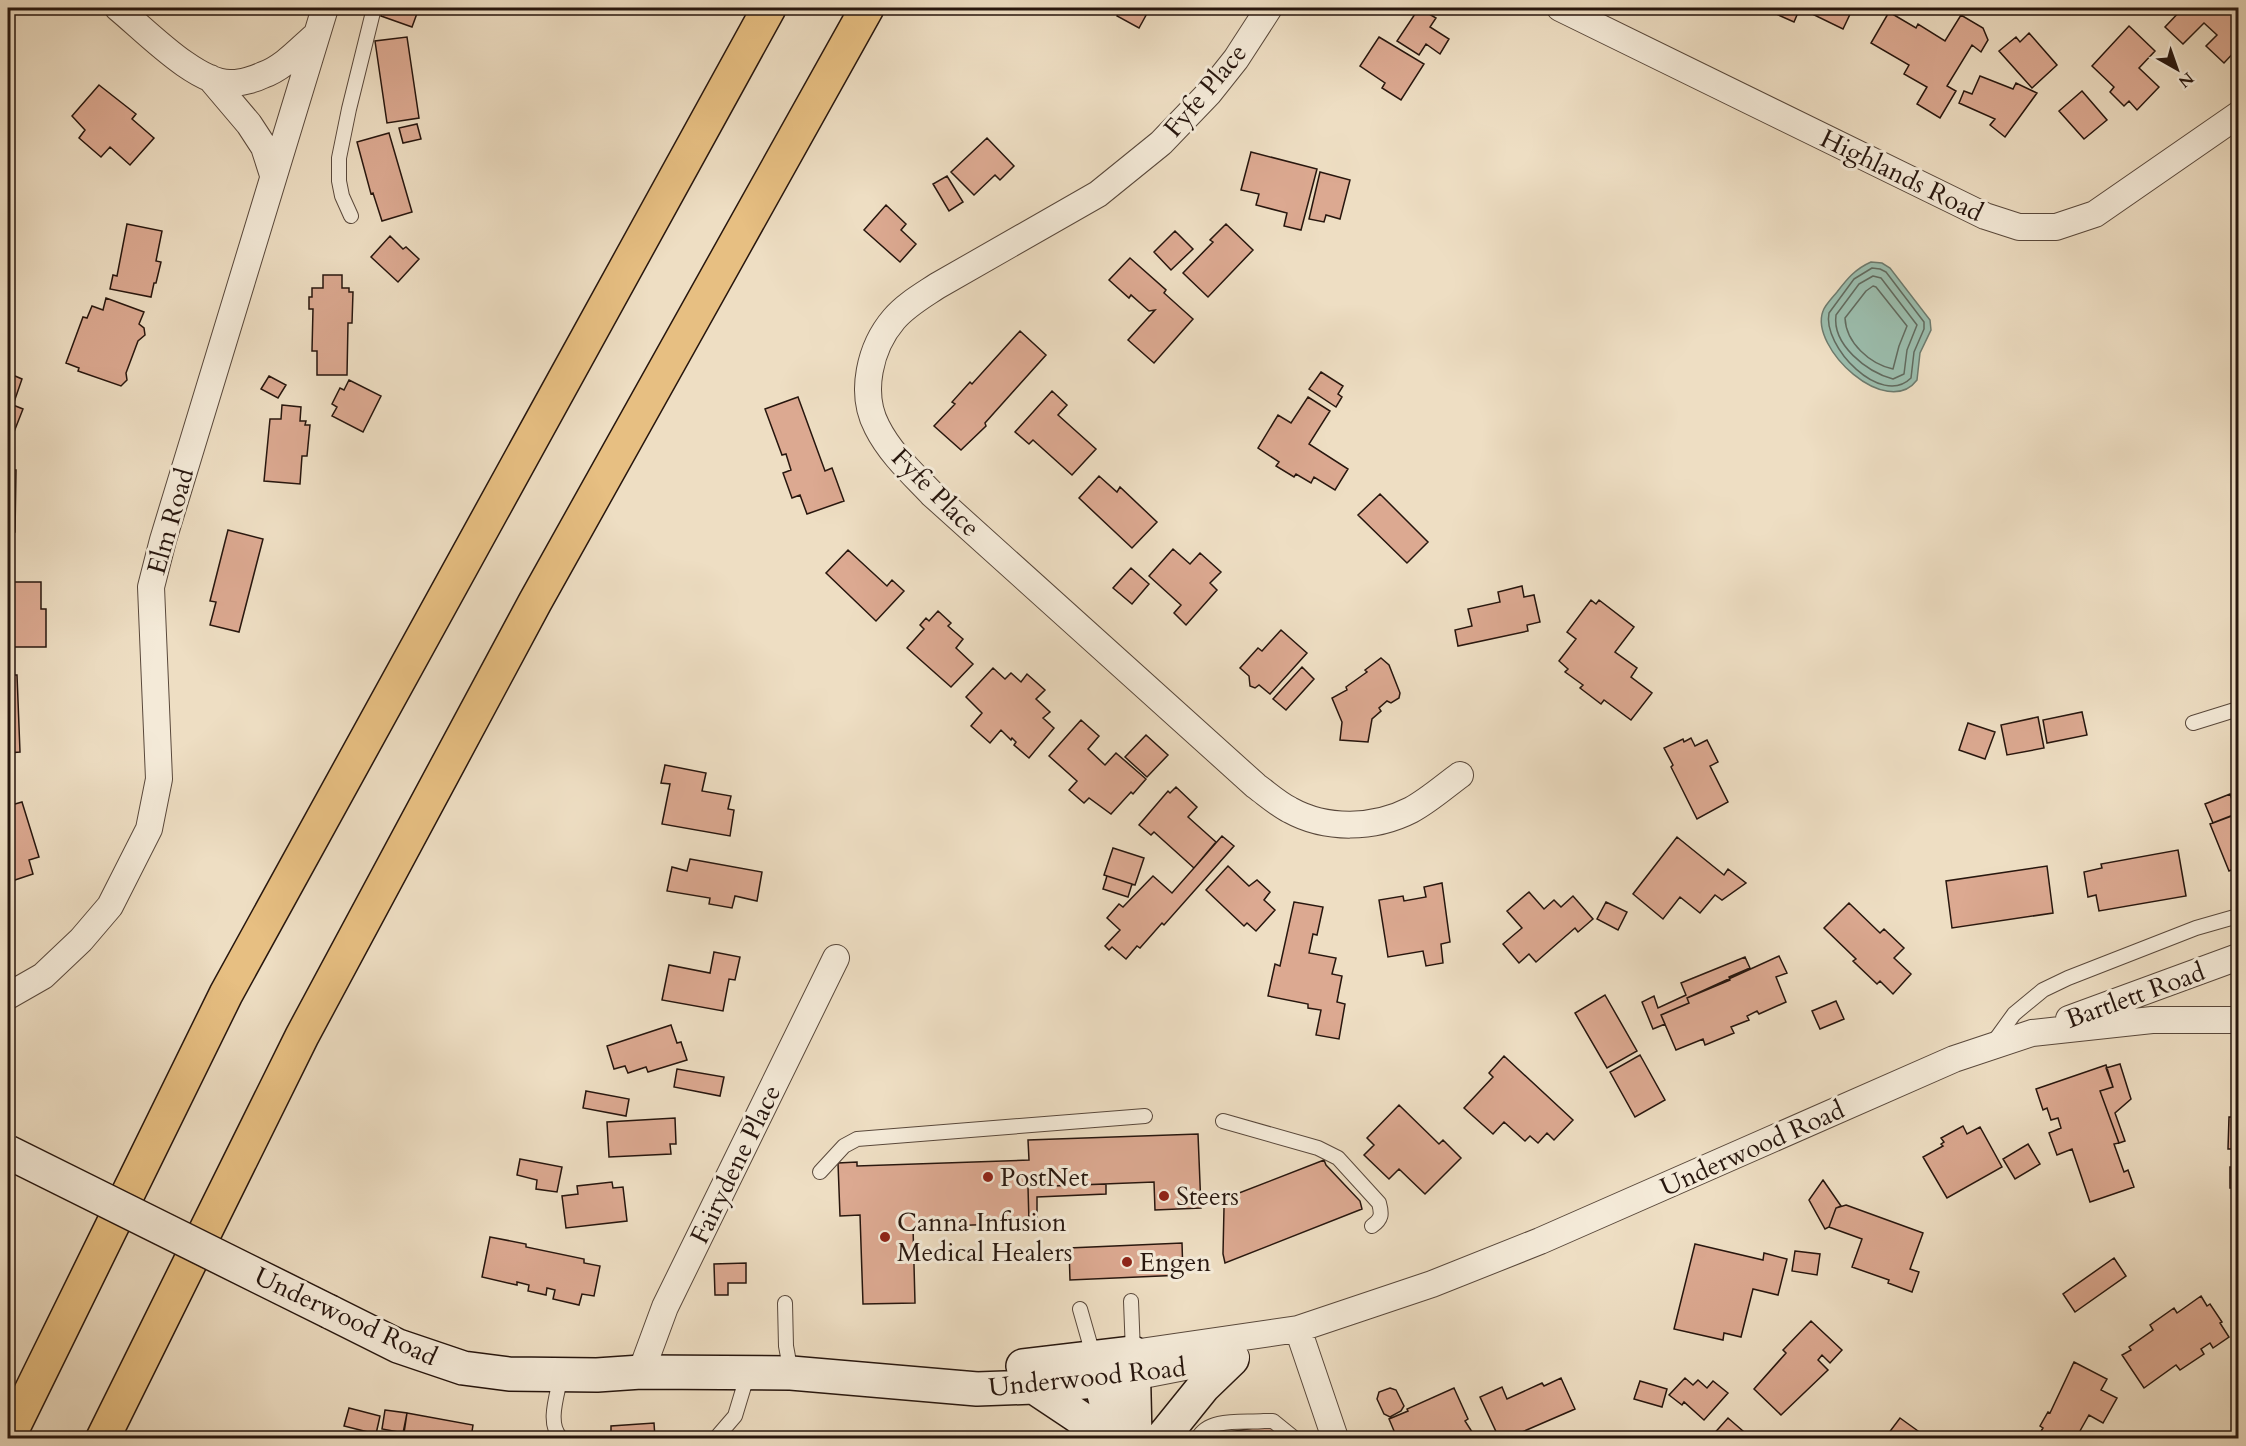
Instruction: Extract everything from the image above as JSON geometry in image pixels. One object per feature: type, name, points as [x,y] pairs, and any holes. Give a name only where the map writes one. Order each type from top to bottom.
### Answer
[{"type":"highway","points":[[8,1438],[226,994],[769,8]]},
{"type":"highway","points":[[103,1438],[302,1036],[535,602],[867,8]]},
{"type":"main road","name":"Underwood Road","points":[[8,1152],[398,1346],[463,1368],[509,1374],[561,1375],[641,1372],[791,1373],[977,1389],[1034,1387],[1098,1369]]},
{"type":"main road","points":[[1162,1438],[1204,1386],[1232,1359]]},
{"type":"main road","name":"Underwood Road","points":[[890,1380],[1098,1369],[1133,1365]]},
{"type":"main road","points":[[1133,1365],[1135,1438]]},
{"type":"main road","points":[[1098,1369],[1115,1438]]},
{"type":"main road","points":[[1034,1387],[1079,1417],[1100,1438]]},
{"type":"street","points":[[118,8],[179,61],[210,78],[231,83],[264,75],[284,63],[315,36]]},
{"type":"street","name":"Elm Road","points":[[8,996],[43,976],[81,940],[110,906],[149,829],[159,779],[151,587],[163,540],[325,8]]},
{"type":"street","name":"Fyfe Place","points":[[1269,8],[1230,67],[1209,93],[1161,143],[1098,194],[937,286],[914,301],[893,320],[872,361],[868,384],[869,403],[875,424],[885,442],[906,468],[932,494],[1256,786],[1290,810],[1320,822],[1355,825],[1381,821],[1411,810],[1460,775]]},
{"type":"street","name":"Highlands Road","points":[[1560,8],[1985,216],[2019,227],[2056,227],[2095,214],[2238,115]]},
{"type":"street","points":[[210,78],[249,124],[264,147],[273,175]]},
{"type":"street","name":"Bartlett Road","points":[[2032,1033],[2238,957]]},
{"type":"street","name":"Fairydene Place","points":[[641,1372],[665,1307],[836,958]]},
{"type":"street","name":"Underwood Road","points":[[1133,1365],[1288,1331],[1432,1284],[1540,1241],[1954,1059],[2032,1033],[2152,1020],[2238,1020]]},
{"type":"street","points":[[1288,1331],[1335,1438]]},
{"type":"street","name":"Underwood Road","points":[[1133,1365],[1232,1359],[1288,1331]]},
{"type":"lane","points":[[351,216],[342,196],[339,182],[339,158],[374,8]]},
{"type":"lane","points":[[2193,723],[2238,709]]},
{"type":"lane","points":[[1991,1046],[2014,1014],[2043,990],[2196,928],[2238,916]]},
{"type":"lane","points":[[820,1172],[844,1146],[857,1138],[1145,1116]]},
{"type":"lane","points":[[1223,1121],[1318,1148],[1338,1158],[1379,1203],[1382,1212],[1380,1219],[1372,1226]]},
{"type":"lane","points":[[1131,1301],[1133,1365]]},
{"type":"lane","points":[[785,1303],[786,1346],[791,1373]]},
{"type":"lane","points":[[1080,1309],[1098,1369]]},
{"type":"lane","points":[[716,1438],[735,1416],[748,1373]]},
{"type":"lane","points":[[561,1375],[553,1422],[556,1434],[561,1438]]},
{"type":"lane","points":[[1198,1438],[1205,1428],[1213,1425],[1264,1421],[1273,1421],[1294,1438]]},
{"type":"water","points":[[1871,262],[1882,263],[1890,268],[1930,320],[1931,330],[1920,353],[1917,380],[1904,390],[1888,391],[1870,386],[1854,374],[1839,360],[1828,343],[1822,326],[1823,311],[1827,304],[1852,275]]},
{"type":"building","points":[[384,8],[419,8],[412,27],[381,16]]},
{"type":"building","points":[[1121,8],[1150,8],[1139,28],[1117,16]]},
{"type":"building","points":[[1419,8],[1436,18],[1430,27],[1449,39],[1440,54],[1426,44],[1419,55],[1397,41]]},
{"type":"building","points":[[1779,8],[1800,8],[1794,22],[1776,14]]},
{"type":"building","points":[[1800,8],[1853,8],[1843,29]]},
{"type":"building","points":[[2183,8],[2238,8],[2238,48],[2224,63],[2206,46],[2217,35],[2204,23],[2183,44],[2165,27]]},
{"type":"building","points":[[1889,12],[1916,28],[1918,24],[1945,41],[1961,15],[1983,28],[1988,40],[1981,52],[1972,45],[1947,86],[1956,91],[1940,118],[1917,104],[1927,87],[1904,74],[1909,65],[1871,43]]},
{"type":"building","points":[[2129,26],[2155,51],[2139,68],[2159,87],[2137,110],[2129,101],[2124,106],[2110,92],[2114,87],[2092,66]]},
{"type":"building","points":[[2029,33],[2057,65],[2032,88],[1999,51],[2016,37],[2020,42]]},
{"type":"building","points":[[407,37],[419,118],[387,123],[375,41]]},
{"type":"building","points":[[1379,37],[1424,64],[1401,100],[1382,88],[1385,83],[1360,66]]},
{"type":"building","points":[[1980,76],[2013,89],[2016,83],[2037,93],[2005,137],[1990,125],[1995,119],[1959,103],[1964,91],[1972,94]]},
{"type":"building","points":[[99,85],[136,114],[132,119],[154,138],[130,165],[110,147],[101,157],[79,138],[85,130],[72,116]]},
{"type":"building","points":[[2082,91],[2107,120],[2084,139],[2059,111]]},
{"type":"building","points":[[417,124],[421,139],[403,143],[399,128]]},
{"type":"building","points":[[389,133],[412,212],[382,221],[373,193],[371,194],[357,142]]},
{"type":"building","points":[[987,138],[1014,166],[1000,180],[995,175],[974,195],[951,172]]},
{"type":"building","points":[[1251,152],[1317,169],[1301,230],[1284,226],[1287,213],[1256,205],[1259,194],[1241,190]]},
{"type":"building","points":[[1320,172],[1350,180],[1340,219],[1326,215],[1324,222],[1309,219]]},
{"type":"building","points":[[947,176],[963,202],[949,211],[933,184]]},
{"type":"building","points":[[886,205],[906,224],[901,230],[916,244],[900,262],[864,230]]},
{"type":"building","points":[[127,224],[162,231],[156,261],[161,262],[151,297],[110,289],[113,275],[117,276]]},
{"type":"building","points":[[1226,224],[1253,250],[1208,297],[1183,273],[1213,242],[1210,240]]},
{"type":"building","points":[[1175,231],[1193,249],[1171,270],[1154,252]]},
{"type":"building","points":[[390,236],[403,249],[406,247],[419,259],[398,282],[371,257]]},
{"type":"building","points":[[1130,258],[1166,290],[1164,293],[1193,319],[1154,363],[1128,340],[1155,310],[1149,311],[1131,295],[1129,298],[1109,280]]},
{"type":"building","points":[[323,275],[342,275],[342,288],[349,288],[349,292],[353,292],[352,323],[348,323],[347,375],[317,375],[317,351],[312,351],[313,309],[309,309],[309,297],[312,297],[312,288],[323,288]]},
{"type":"building","points":[[106,298],[144,312],[139,324],[144,328],[145,335],[138,341],[126,373],[127,380],[121,386],[78,371],[79,368],[66,363],[83,317],[87,318],[92,306],[103,310]]},
{"type":"building","points":[[1020,331],[1046,355],[985,423],[986,426],[961,450],[934,426],[955,404],[952,402],[970,382],[972,384]]},
{"type":"building","points":[[1321,372],[1343,386],[1338,394],[1342,397],[1336,407],[1309,389]]},
{"type":"building","points":[[8,373],[22,379],[13,405],[23,409],[12,437],[8,435]]},
{"type":"building","points":[[269,376],[286,385],[278,398],[261,389]]},
{"type":"building","points":[[349,380],[381,396],[363,432],[332,416],[337,407],[332,404],[340,388],[344,390]]},
{"type":"building","points":[[1052,391],[1067,405],[1058,415],[1096,449],[1072,475],[1033,440],[1029,444],[1015,432]]},
{"type":"building","points":[[798,397],[825,471],[832,468],[844,501],[807,514],[800,495],[792,498],[783,473],[791,470],[786,454],[782,455],[765,409]]},
{"type":"building","points":[[1308,397],[1330,411],[1309,444],[1348,469],[1335,490],[1314,477],[1311,483],[1296,474],[1294,477],[1276,466],[1279,462],[1258,448],[1278,415],[1291,423]]},
{"type":"building","points":[[282,405],[301,407],[300,421],[306,421],[305,425],[310,425],[307,456],[302,456],[300,484],[264,481],[270,419],[281,419]]},
{"type":"building","points":[[8,470],[16,470],[15,532],[9,532],[8,559]]},
{"type":"building","points":[[1099,476],[1117,492],[1120,487],[1157,522],[1132,548],[1079,498]]},
{"type":"building","points":[[1380,494],[1428,542],[1407,563],[1358,515]]},
{"type":"building","points":[[228,530],[263,539],[239,632],[210,625],[216,602],[210,601]]},
{"type":"building","points":[[1173,549],[1190,564],[1200,553],[1221,572],[1210,583],[1217,590],[1186,625],[1174,613],[1181,605],[1149,576]]},
{"type":"building","points":[[848,550],[887,586],[892,580],[904,591],[876,621],[826,573]]},
{"type":"building","points":[[1131,568],[1149,584],[1132,604],[1113,588]]},
{"type":"building","points":[[8,582],[41,582],[41,609],[46,609],[46,647],[8,647]]},
{"type":"building","points":[[1522,586],[1524,597],[1534,595],[1540,622],[1527,625],[1528,631],[1458,646],[1455,630],[1472,626],[1468,609],[1500,602],[1498,592]]},
{"type":"building","points":[[1591,600],[1596,604],[1599,600],[1634,627],[1615,652],[1637,668],[1631,677],[1652,693],[1631,720],[1604,700],[1601,704],[1580,688],[1583,685],[1565,672],[1568,669],[1559,661],[1576,639],[1567,632]]},
{"type":"building","points":[[938,611],[951,623],[948,626],[963,639],[956,648],[973,664],[951,687],[907,648],[924,629],[920,625],[926,618],[929,621]]},
{"type":"building","points":[[1281,630],[1307,653],[1270,694],[1259,685],[1255,688],[1250,686],[1249,676],[1240,668],[1258,648],[1262,651]]},
{"type":"building","points":[[1381,658],[1389,665],[1400,693],[1399,698],[1391,703],[1387,701],[1379,708],[1381,711],[1372,719],[1368,742],[1340,740],[1342,722],[1332,698],[1347,690],[1346,687],[1367,672],[1365,670]]},
{"type":"building","points":[[1302,667],[1314,679],[1286,710],[1273,699]]},
{"type":"building","points":[[993,668],[1005,679],[1011,673],[1021,682],[1027,674],[1045,690],[1036,699],[1050,712],[1043,718],[1054,728],[1029,758],[1014,745],[1016,742],[1012,738],[1011,740],[1001,730],[990,743],[971,726],[982,713],[966,697]]},
{"type":"building","points":[[8,675],[17,675],[20,752],[8,753]]},
{"type":"building","points":[[2082,712],[2087,735],[2047,743],[2043,720]]},
{"type":"building","points":[[2038,717],[2044,748],[2007,755],[2001,725]]},
{"type":"building","points":[[1081,720],[1099,736],[1088,749],[1105,765],[1116,753],[1146,779],[1111,814],[1089,798],[1084,803],[1069,790],[1077,781],[1049,756]]},
{"type":"building","points":[[1968,723],[1995,732],[1985,759],[1959,750]]},
{"type":"building","points":[[1146,735],[1168,755],[1147,777],[1125,757]]},
{"type":"building","points":[[1691,738],[1695,746],[1707,740],[1718,762],[1710,766],[1728,802],[1697,819],[1664,748],[1683,739],[1684,742]]},
{"type":"building","points":[[665,765],[706,773],[702,791],[731,796],[728,809],[734,810],[730,836],[662,824],[670,784],[661,783]]},
{"type":"building","points":[[1176,787],[1197,807],[1188,817],[1216,842],[1194,868],[1154,832],[1151,835],[1139,825],[1168,791],[1170,793]]},
{"type":"building","points":[[2238,790],[2238,809],[2232,793]]},
{"type":"building","points":[[2230,794],[2237,814],[2213,823],[2205,804]]},
{"type":"building","points":[[22,802],[39,857],[29,860],[33,874],[9,882],[8,806]]},
{"type":"building","points":[[2238,813],[2238,867],[2229,871],[2210,824]]},
{"type":"building","points":[[1222,836],[1234,846],[1164,925],[1162,923],[1140,948],[1137,946],[1126,959],[1112,947],[1109,950],[1105,946],[1120,930],[1107,918],[1119,904],[1123,907],[1153,876],[1172,893]]},
{"type":"building","points":[[1677,837],[1724,875],[1728,869],[1746,883],[1722,900],[1715,895],[1700,913],[1680,897],[1663,919],[1633,894]]},
{"type":"building","points":[[1113,848],[1144,858],[1135,885],[1104,875]]},
{"type":"building","points":[[2178,850],[2186,896],[2099,911],[2096,895],[2088,897],[2084,872],[2102,868],[2101,864]]},
{"type":"building","points":[[690,859],[762,872],[757,901],[735,896],[732,908],[709,904],[710,898],[667,891],[672,867],[687,871]]},
{"type":"building","points":[[1228,866],[1249,886],[1257,880],[1270,892],[1264,900],[1275,910],[1256,931],[1247,923],[1244,926],[1206,890]]},
{"type":"building","points":[[2047,866],[2053,913],[1952,928],[1946,881]]},
{"type":"building","points":[[1107,876],[1132,884],[1128,897],[1103,889]]},
{"type":"building","points":[[1442,883],[1450,942],[1441,944],[1443,963],[1426,966],[1423,951],[1388,957],[1379,900],[1403,896],[1404,901],[1426,897],[1424,887]]},
{"type":"building","points":[[1529,892],[1544,909],[1554,900],[1561,907],[1573,896],[1593,919],[1578,932],[1575,928],[1536,962],[1529,954],[1519,963],[1503,944],[1522,928],[1507,911]]},
{"type":"building","points":[[1294,902],[1323,907],[1317,935],[1313,934],[1309,953],[1336,958],[1332,974],[1342,976],[1337,1002],[1345,1004],[1339,1039],[1316,1035],[1321,1010],[1308,1008],[1308,1004],[1268,996],[1275,964],[1280,966]]},
{"type":"building","points":[[1606,902],[1627,912],[1618,930],[1597,919]]},
{"type":"building","points":[[1849,903],[1880,933],[1884,929],[1904,948],[1894,958],[1911,974],[1893,994],[1880,981],[1877,984],[1853,961],[1856,959],[1824,928]]},
{"type":"building","points":[[714,952],[740,957],[735,980],[729,979],[723,1011],[662,1000],[669,965],[710,973]]},
{"type":"building","points":[[1779,956],[1787,973],[1776,977],[1786,1002],[1759,1014],[1757,1011],[1747,1016],[1749,1020],[1731,1027],[1734,1033],[1705,1045],[1703,1039],[1676,1050],[1661,1015],[1689,1003],[1687,998]]},
{"type":"building","points":[[1745,957],[1750,968],[1729,977],[1730,980],[1687,998],[1689,1003],[1661,1015],[1665,1024],[1653,1029],[1642,1002],[1654,996],[1658,1008],[1686,995],[1681,983]]},
{"type":"building","points":[[1605,995],[1637,1051],[1607,1068],[1575,1013]]},
{"type":"building","points":[[1836,1001],[1844,1019],[1820,1029],[1812,1011]]},
{"type":"building","points":[[671,1025],[677,1043],[681,1042],[687,1060],[648,1072],[646,1067],[628,1073],[625,1066],[614,1069],[607,1046]]},
{"type":"building","points":[[1640,1055],[1665,1100],[1635,1117],[1610,1072]]},
{"type":"building","points":[[1504,1056],[1573,1120],[1554,1140],[1547,1133],[1538,1143],[1530,1136],[1525,1141],[1504,1122],[1493,1134],[1464,1108],[1493,1077],[1489,1073]]},
{"type":"building","points":[[2120,1064],[2131,1099],[2115,1113],[2125,1141],[2119,1143],[2100,1091],[2113,1087],[2106,1068]]},
{"type":"building","points":[[2106,1065],[2113,1087],[2100,1091],[2119,1143],[2114,1144],[2124,1172],[2128,1170],[2134,1187],[2090,1202],[2072,1149],[2057,1155],[2049,1133],[2061,1128],[2058,1118],[2051,1120],[2047,1108],[2043,1110],[2036,1089]]},
{"type":"building","points":[[677,1069],[724,1077],[720,1096],[674,1087]]},
{"type":"building","points":[[586,1091],[629,1099],[626,1116],[583,1108]]},
{"type":"building","points":[[1399,1105],[1439,1144],[1443,1140],[1461,1158],[1425,1194],[1399,1169],[1389,1179],[1364,1155],[1374,1145],[1367,1138]]},
{"type":"building","points":[[2229,1117],[2238,1117],[2238,1149],[2228,1149]]},
{"type":"building","points":[[675,1118],[676,1144],[670,1144],[671,1154],[609,1157],[607,1122]]},
{"type":"building","points":[[1963,1126],[1967,1134],[1980,1127],[2002,1167],[1947,1198],[1923,1157],[1943,1146],[1941,1144],[1944,1142],[1941,1138]]},
{"type":"building","points":[[1198,1134],[1201,1208],[1155,1210],[1154,1182],[1028,1187],[1029,1223],[913,1227],[915,1303],[863,1304],[860,1215],[840,1216],[838,1163],[857,1162],[857,1166],[1029,1160],[1028,1140]]},
{"type":"building","points":[[2028,1144],[2040,1164],[2015,1179],[2003,1159]]},
{"type":"building","points":[[520,1159],[562,1167],[557,1192],[536,1189],[537,1180],[517,1175]]},
{"type":"building","points":[[1324,1160],[1360,1201],[1362,1209],[1225,1263],[1223,1254],[1224,1208],[1221,1200]]},
{"type":"building","points":[[2230,1167],[2238,1167],[2238,1188],[2230,1188]]},
{"type":"building","points":[[1823,1180],[1841,1206],[1836,1208],[1829,1227],[1825,1229],[1809,1200]]},
{"type":"building","points":[[612,1182],[613,1188],[623,1187],[627,1221],[566,1228],[562,1196],[578,1194],[577,1186]]},
{"type":"building","points":[[1106,1184],[1106,1194],[1037,1197],[1037,1222],[1029,1223],[1028,1187]]},
{"type":"building","points":[[1846,1205],[1923,1233],[1910,1269],[1919,1272],[1912,1292],[1888,1283],[1889,1280],[1852,1267],[1862,1239],[1829,1227],[1836,1208]]},
{"type":"building","points":[[490,1237],[584,1259],[584,1263],[600,1266],[594,1296],[582,1294],[579,1305],[553,1299],[555,1290],[547,1288],[546,1295],[528,1291],[529,1285],[517,1282],[517,1285],[482,1277]]},
{"type":"building","points":[[1182,1243],[1183,1275],[1070,1280],[1069,1248]]},
{"type":"building","points":[[1695,1244],[1763,1260],[1764,1253],[1787,1259],[1778,1295],[1753,1289],[1741,1337],[1724,1333],[1723,1340],[1674,1329]]},
{"type":"building","points":[[1795,1251],[1820,1254],[1817,1275],[1792,1271]]},
{"type":"building","points":[[2114,1258],[2126,1276],[2075,1312],[2063,1294]]},
{"type":"building","points":[[746,1263],[746,1283],[728,1283],[728,1295],[715,1295],[714,1264]]},
{"type":"building","points":[[2201,1296],[2207,1306],[2210,1304],[2229,1337],[2213,1348],[2210,1343],[2201,1349],[2204,1354],[2180,1370],[2176,1365],[2144,1388],[2122,1355],[2131,1350],[2129,1347],[2153,1330],[2150,1325],[2174,1308],[2177,1313]]},
{"type":"building","points":[[1811,1321],[1842,1350],[1830,1363],[1822,1355],[1818,1360],[1828,1370],[1781,1415],[1754,1389],[1786,1353],[1783,1350]]},
{"type":"building","points":[[2074,1362],[2107,1379],[2101,1390],[2117,1398],[2103,1423],[2089,1415],[2076,1438],[2050,1438],[2040,1433],[2043,1428],[2040,1426],[2048,1412],[2050,1413]]},
{"type":"building","points":[[1561,1378],[1575,1409],[1508,1438],[1499,1438],[1480,1397],[1502,1387],[1507,1399],[1542,1383],[1544,1386]]},
{"type":"building","points":[[1685,1378],[1693,1385],[1698,1380],[1707,1388],[1713,1381],[1728,1393],[1704,1420],[1684,1402],[1682,1405],[1669,1395]]},
{"type":"building","points":[[1640,1381],[1667,1389],[1662,1407],[1634,1399]]},
{"type":"building","points":[[1390,1388],[1396,1390],[1404,1406],[1401,1411],[1390,1417],[1384,1414],[1377,1399],[1379,1392]]},
{"type":"building","points":[[1454,1388],[1468,1419],[1465,1421],[1476,1438],[1420,1438],[1418,1433],[1405,1438],[1397,1438],[1389,1419]]},
{"type":"building","points":[[349,1408],[380,1416],[376,1434],[344,1426]]},
{"type":"building","points":[[385,1410],[407,1413],[404,1433],[382,1429]]},
{"type":"building","points":[[407,1413],[473,1425],[471,1438],[402,1438]]},
{"type":"building","points":[[1728,1418],[1751,1438],[1710,1438]]},
{"type":"building","points":[[1900,1418],[1925,1436],[1923,1438],[1885,1438]]},
{"type":"building","points":[[654,1423],[655,1438],[611,1438],[611,1426]]},
{"type":"building","points":[[1272,1425],[1277,1438],[1206,1438],[1206,1436]]},
{"type":"building","points":[[472,1432],[485,1435],[484,1438],[471,1438]]},
{"type":"place","name":"PostNet","points":[[988,1177]]},
{"type":"place","name":"Steers","points":[[1164,1196]]},
{"type":"place","name":"Canna Infusion Medical Healers","points":[[885,1237]]},
{"type":"place","name":"Engen","points":[[1127,1262]]}]
